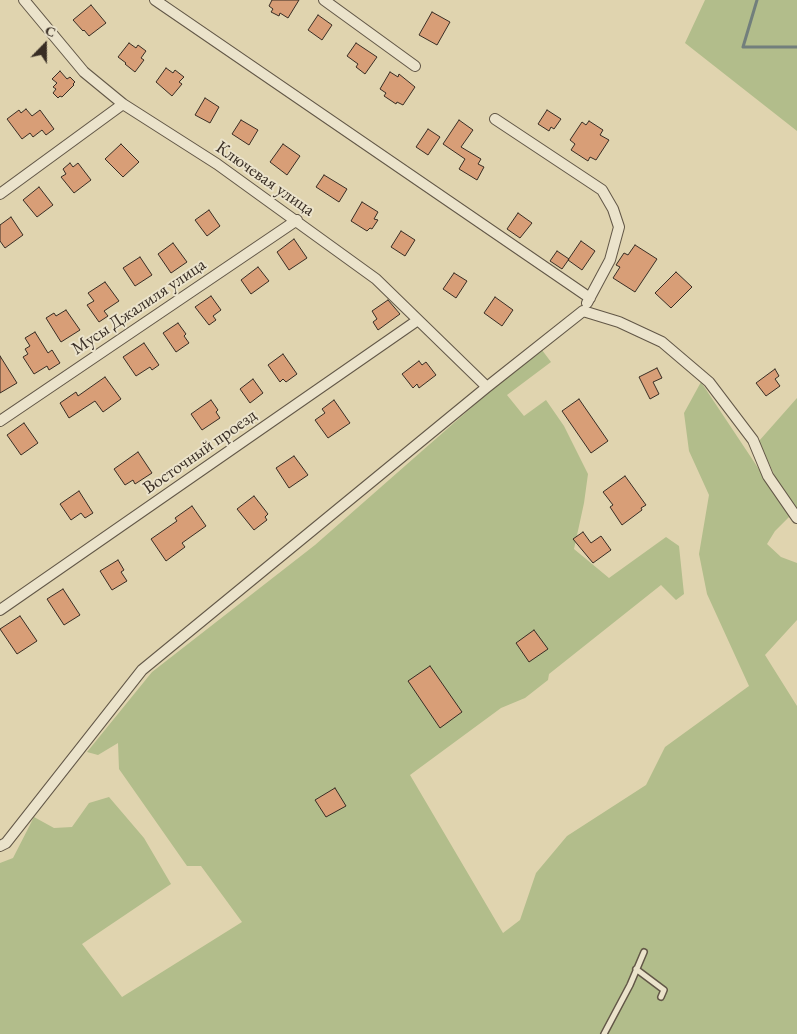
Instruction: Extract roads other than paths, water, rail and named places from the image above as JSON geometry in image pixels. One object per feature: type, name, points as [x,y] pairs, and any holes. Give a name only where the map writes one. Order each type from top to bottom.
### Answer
[{"type":"street","name":"Ключевая улица","points":[[24,0],[84,72],[123,104],[217,164],[297,220],[376,279],[487,387]]},
{"type":"street","points":[[155,0],[590,298]]},
{"type":"street","points":[[324,0],[415,66]]},
{"type":"street","points":[[0,194],[123,104]]},
{"type":"street","points":[[0,846],[6,843],[142,670],[487,387],[583,312],[610,260],[619,227],[613,209],[602,190],[495,119]]},
{"type":"street","name":"Мусы Джалиля улица","points":[[0,421],[297,220]]},
{"type":"street","points":[[583,312],[619,322],[662,342],[709,382],[753,440],[768,476],[797,518]]},
{"type":"street","name":"Восточный проезд","points":[[0,610],[418,320]]},
{"type":"lane","points":[[604,1034],[644,952]]},
{"type":"lane","points":[[636,969],[664,990],[661,998]]},
{"type":"waterway","points":[[757,0],[743,47],[797,47]]}]
